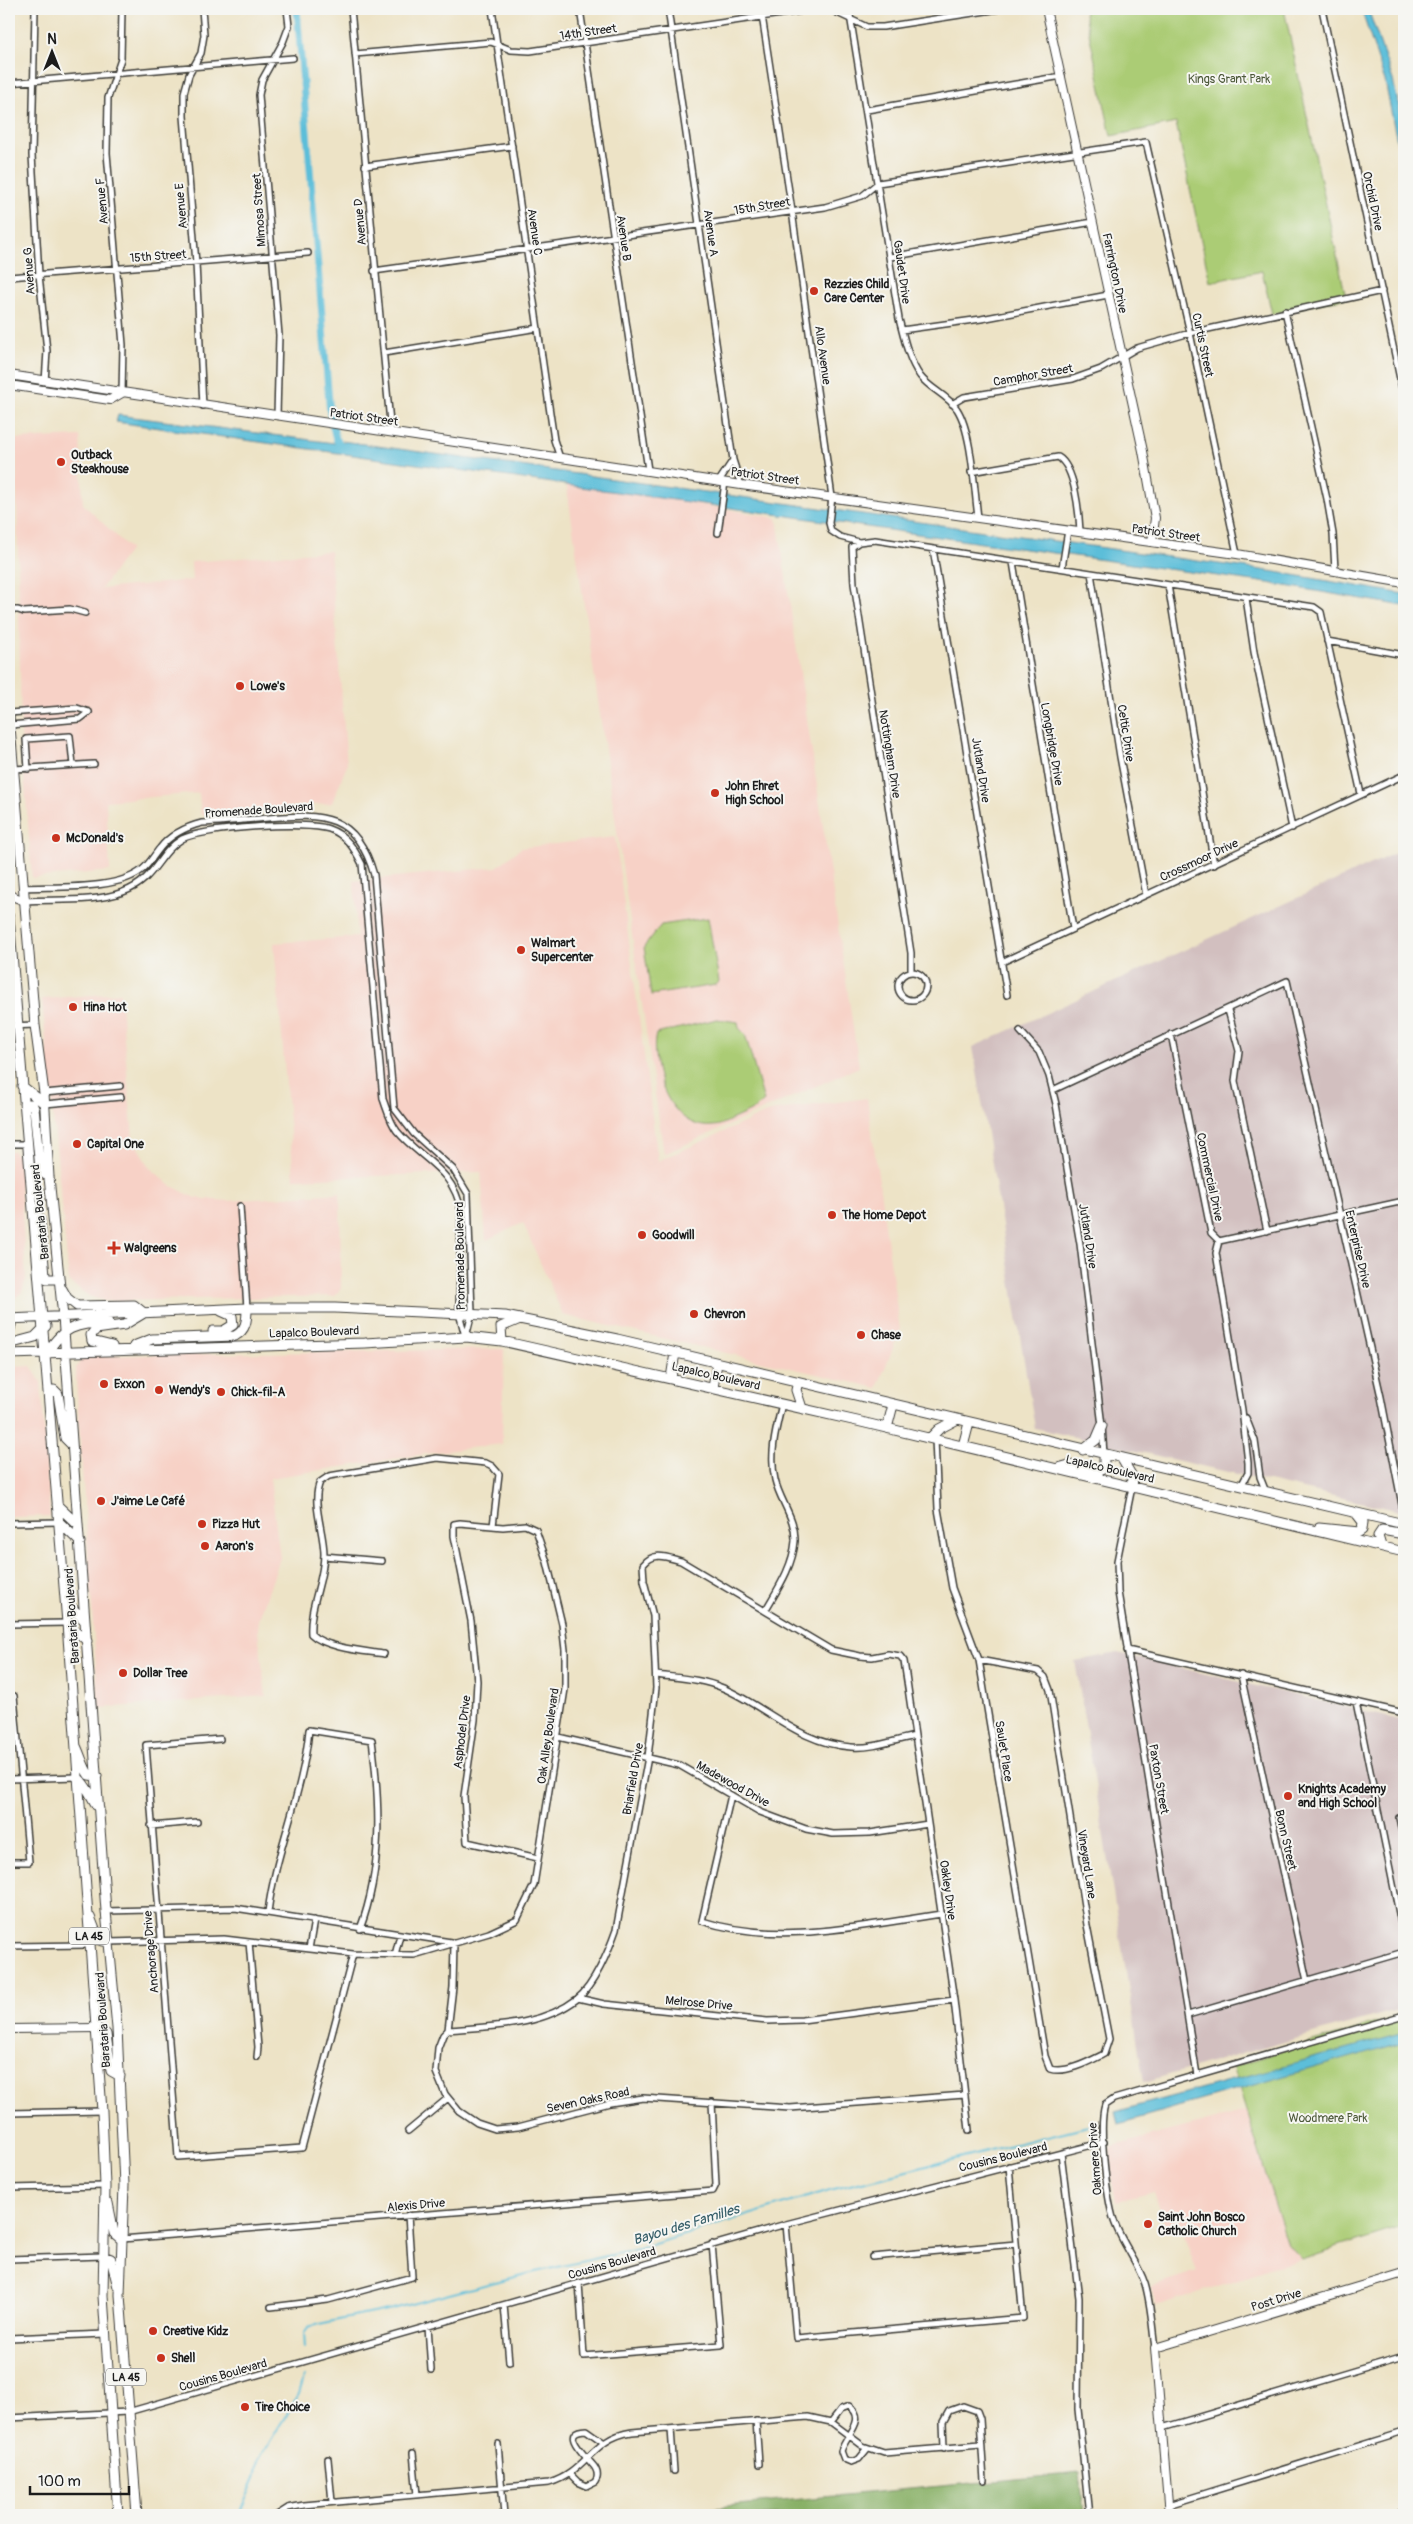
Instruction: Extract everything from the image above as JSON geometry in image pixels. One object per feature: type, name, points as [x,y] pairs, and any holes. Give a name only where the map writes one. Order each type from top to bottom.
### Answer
[{"type":"main road","name":"Farrington Drive","points":[[1046,9],[1079,151],[1154,509],[1152,542]]},
{"type":"main road","name":"Patriot Street","points":[[9,375],[203,406],[648,470],[722,484],[832,497],[978,517],[1068,532],[1080,532],[1237,554],[1404,583]]},
{"type":"main road","name":"Patriot Street","points":[[11,386],[110,400],[122,393]]},
{"type":"main road","name":"Barataria Boulevard","points":[[9,719],[35,1025],[44,1093],[49,1177],[62,1304],[60,1317],[64,1332],[106,1911],[120,2076],[124,2185],[120,2295],[137,2515]]},
{"type":"main road","points":[[9,894],[23,888]]},
{"type":"main road","points":[[9,894],[25,901]]},
{"type":"main road","name":"Barataria Boulevard","points":[[9,917],[13,1026],[24,1104],[46,1355],[66,1602],[102,2111],[105,2190],[103,2256],[105,2334],[118,2515]]},
{"type":"main road","points":[[22,1086],[45,1104]]},
{"type":"main road","points":[[24,1104],[32,1104],[34,1108],[40,1168],[41,1172],[49,1177]]},
{"type":"main road","points":[[33,1208],[40,1220],[45,1276],[47,1280],[60,1283],[67,1298],[77,1306],[134,1305],[144,1313],[118,1327],[96,1329],[91,1335],[91,1340],[97,1343],[125,1349],[152,1339],[234,1336],[242,1332],[245,1327],[247,1308]]},
{"type":"main road","name":"Lapalco Boulevard","points":[[9,1320],[247,1308],[335,1308],[472,1313],[522,1319],[675,1353],[1402,1524]]},
{"type":"main road","points":[[178,1338],[197,1332],[230,1328],[233,1322],[232,1316],[220,1310]]},
{"type":"main road","points":[[9,1344],[35,1337],[60,1317]]},
{"type":"main road","points":[[502,1341],[501,1327],[522,1319]]},
{"type":"main road","points":[[9,1320],[11,1325],[9,1332]]},
{"type":"main road","points":[[46,1355],[64,1332],[81,1324],[131,1321]]},
{"type":"main road","name":"Lapalco Boulevard","points":[[9,1354],[46,1355],[125,1349],[365,1343],[466,1337],[502,1341],[802,1408],[1404,1552]]},
{"type":"main road","points":[[670,1378],[675,1353]]},
{"type":"main road","points":[[713,1388],[717,1363]]},
{"type":"main road","points":[[798,1382],[796,1390],[802,1408]]},
{"type":"main road","points":[[48,1390],[54,1390],[58,1394],[65,1438],[72,1445]]},
{"type":"main road","points":[[887,1428],[893,1405]]},
{"type":"main road","points":[[932,1439],[939,1429],[956,1420]]},
{"type":"main road","points":[[964,1446],[968,1423]]},
{"type":"main road","points":[[1083,1450],[1096,1440],[1102,1426]]},
{"type":"main road","points":[[1055,1468],[1070,1464],[1100,1471],[1104,1467],[1104,1454]]},
{"type":"main road","points":[[1122,1459],[1133,1478],[1132,1487]]},
{"type":"main road","points":[[57,1505],[78,1525]]},
{"type":"main road","points":[[1309,1528],[1332,1527],[1359,1532],[1362,1530],[1363,1522],[1356,1513]]},
{"type":"main road","points":[[59,1522],[80,1542]]},
{"type":"main road","points":[[1381,1546],[1378,1536],[1382,1530],[1404,1534]]},
{"type":"main road","points":[[66,1602],[85,1621]]},
{"type":"main road","points":[[67,1623],[87,1641]]},
{"type":"main road","points":[[75,1744],[85,1762],[85,1769],[89,1775],[96,1776]]},
{"type":"main road","points":[[77,1777],[83,1780],[87,1792],[99,1809]]},
{"type":"main road","points":[[87,1910],[97,1936],[100,1940],[109,1942]]},
{"type":"main road","points":[[9,2029],[96,2028],[106,2034],[111,2071],[120,2076]]},
{"type":"main road","points":[[105,2190],[114,2233],[121,2239]]},
{"type":"main road","points":[[103,2256],[111,2259],[120,2295]]},
{"type":"main road","name":"Post Drive","points":[[1155,2348],[1404,2273]]},
{"type":"main road","name":"Oakmere Drive","points":[[1155,2348],[1169,2515]]},
{"type":"street","name":"Avenue G","points":[[35,9],[32,155],[39,275],[47,351],[45,382]]},
{"type":"street","name":"Avenue F","points":[[122,9],[121,58],[108,98],[107,153],[123,344],[122,393]]},
{"type":"street","name":"Avenue E","points":[[202,9],[204,35],[200,53],[189,75],[184,93],[184,116],[196,263],[203,406]]},
{"type":"street","name":"Mimosa Street","points":[[277,416],[279,335],[259,94],[271,60],[283,42],[288,26],[287,9]]},
{"type":"street","name":"Avenue D","points":[[351,9],[374,271],[391,433]]},
{"type":"street","name":"Avenue C","points":[[492,9],[554,440],[560,458]]},
{"type":"street","name":"Avenue B","points":[[580,9],[648,470]]},
{"type":"street","name":"Avenue A","points":[[668,9],[734,460],[741,485]]},
{"type":"street","name":"Allo Avenue","points":[[761,9],[792,211],[832,497],[829,523],[831,531],[840,537],[859,542]]},
{"type":"street","name":"Gaudet Drive","points":[[849,9],[902,330],[907,349],[920,377],[958,410],[967,434],[978,517]]},
{"type":"street","name":"14th Street","points":[[355,54],[475,43],[497,43],[511,50],[530,51],[808,10],[833,11],[868,27],[883,27],[999,9]]},
{"type":"street","name":"Orchid Drive","points":[[1322,9],[1404,398]]},
{"type":"street","points":[[9,83],[292,58]]},
{"type":"street","points":[[867,110],[1062,76]]},
{"type":"street","name":"15th Street","points":[[374,271],[700,226],[846,202],[862,196],[878,183],[1146,142]]},
{"type":"street","name":"Curtis Street","points":[[1146,142],[1190,333],[1237,554]]},
{"type":"street","points":[[365,166],[512,146]]},
{"type":"street","points":[[890,257],[1093,222]]},
{"type":"street","name":"15th Street","points":[[9,277],[308,254]]},
{"type":"street","name":"Camphor Street","points":[[952,404],[964,397],[1073,379],[1101,369],[1137,348],[1190,333],[1382,291]]},
{"type":"street","points":[[902,330],[981,319],[1108,295]]},
{"type":"street","points":[[1285,311],[1334,534],[1335,570]]},
{"type":"street","points":[[384,353],[538,328]]},
{"type":"street","points":[[971,472],[1058,457],[1069,467],[1080,518],[1080,532]]},
{"type":"street","points":[[718,533],[722,484],[734,460]]},
{"type":"street","points":[[1062,568],[1068,532]]},
{"type":"street","points":[[859,542],[875,540],[1314,607],[1321,612],[1361,794]]},
{"type":"street","name":"Nottingham Drive","points":[[859,542],[852,547],[851,553],[854,584],[911,953],[911,972]]},
{"type":"street","name":"Jutland Drive","points":[[933,549],[1007,995]]},
{"type":"street","name":"Longbridge Drive","points":[[1013,562],[1073,929]]},
{"type":"street","name":"Celtic Drive","points":[[1091,573],[1120,756],[1146,896]]},
{"type":"street","points":[[1168,586],[1214,865]]},
{"type":"street","points":[[1246,598],[1254,652],[1292,828]]},
{"type":"street","points":[[9,610],[24,612],[70,609],[85,613]]},
{"type":"street","points":[[1328,641],[1404,655]]},
{"type":"street","points":[[77,708],[89,712],[80,719],[9,719],[77,708]]},
{"type":"street","points":[[28,769],[26,739],[70,736],[72,765]]},
{"type":"street","points":[[14,769],[94,764]]},
{"type":"street","name":"Crossmoor Drive","points":[[1002,962],[1404,775]]},
{"type":"street","name":"Promenade Boulevard","points":[[23,888],[104,884],[131,877],[143,870],[168,839],[187,827],[202,824],[312,814],[332,820],[347,829],[364,849],[374,875],[394,1108],[414,1134],[453,1169],[468,1194],[472,1313],[466,1337]]},
{"type":"street","name":"Promenade Boulevard","points":[[25,901],[105,897],[125,891],[147,878],[170,849],[182,839],[198,833],[300,825],[330,829],[344,837],[362,864],[386,1107],[396,1130],[442,1171],[451,1182],[459,1199],[461,1211],[459,1313],[466,1337]]},
{"type":"street","points":[[911,972],[922,976],[926,986],[922,996],[912,1000],[902,996],[898,986],[902,977],[911,972]]},
{"type":"street","name":"Enterprise Drive","points":[[1228,1010],[1287,981],[1381,1397],[1403,1510],[1402,1524]]},
{"type":"street","points":[[1053,1090],[1171,1034],[1228,1010],[1239,1051],[1235,1081],[1267,1231]]},
{"type":"street","points":[[13,1026],[35,1025]]},
{"type":"street","name":"Jutland Drive","points":[[1020,1031],[1039,1052],[1053,1090],[1080,1244],[1104,1454]]},
{"type":"street","name":"Commercial Drive","points":[[1171,1034],[1211,1233],[1219,1240],[1216,1253],[1242,1410],[1248,1473],[1241,1486]]},
{"type":"street","points":[[44,1093],[120,1086]]},
{"type":"street","points":[[45,1104],[121,1098]]},
{"type":"street","points":[[9,1144],[27,1144]]},
{"type":"street","points":[[1219,1240],[1404,1201]]},
{"type":"street","points":[[240,1206],[247,1308]]},
{"type":"street","points":[[765,1611],[784,1578],[795,1543],[793,1524],[779,1493],[773,1464],[773,1448],[782,1404]]},
{"type":"street","name":"Commercial Drive","points":[[1242,1410],[1255,1442],[1260,1477],[1266,1492]]},
{"type":"street","name":"Saulet Place","points":[[932,1439],[938,1509],[952,1588],[979,1660],[1045,2056],[1050,2069],[1056,2070],[1087,2063],[1104,2054]]},
{"type":"street","points":[[384,1654],[337,1646],[315,1639],[311,1634],[312,1611],[324,1556],[318,1495],[320,1482],[329,1476],[437,1458],[486,1463],[499,1474],[493,1526]]},
{"type":"street","name":"Paxton Street","points":[[1132,1487],[1117,1561],[1118,1592],[1197,2075]]},
{"type":"street","points":[[9,1523],[59,1522]]},
{"type":"street","name":"Asphodel Drive","points":[[493,1526],[454,1524],[454,1536],[471,1620],[477,1681],[475,1720],[464,1796],[467,1842],[538,1858]]},
{"type":"street","name":"Oak Alley Boulevard","points":[[109,1942],[160,1939],[249,1942],[353,1954],[414,1955],[489,1933],[517,1920],[534,1884],[565,1689],[565,1650],[562,1624],[547,1562],[536,1530],[531,1526],[493,1526]]},
{"type":"street","name":"Briarfield Drive","points":[[578,1998],[602,1963],[616,1930],[648,1757],[656,1675],[653,1616],[643,1565],[653,1556],[662,1555],[681,1561],[765,1611]]},
{"type":"street","points":[[324,1556],[382,1561]]},
{"type":"street","name":"Oakley Drive","points":[[765,1611],[831,1650],[872,1657],[888,1654],[900,1656],[904,1661],[942,1914],[970,2130]]},
{"type":"street","points":[[9,1624],[67,1623]]},
{"type":"street","points":[[1127,1650],[1404,1713]]},
{"type":"street","name":"Vineyard Lane","points":[[979,1660],[1038,1671],[1045,1677],[1050,1690],[1087,1925],[1109,2039],[1104,2054]]},
{"type":"street","points":[[656,1675],[706,1681],[750,1702],[801,1734],[836,1745],[852,1747],[870,1746],[915,1736]]},
{"type":"street","name":"Bonn Street","points":[[1241,1675],[1307,1981]]},
{"type":"street","points":[[9,1862],[29,1862],[22,1778],[12,1696]]},
{"type":"street","points":[[1356,1702],[1404,1938]]},
{"type":"street","points":[[268,1912],[277,1864],[302,1780],[308,1730],[372,1740],[379,1804],[379,1830],[368,1909],[360,1929]]},
{"type":"street","name":"Madewood Drive","points":[[558,1737],[679,1765],[760,1812],[806,1829],[833,1834],[870,1833],[928,1824]]},
{"type":"street","name":"Anchorage Drive","points":[[220,1739],[146,1745],[178,2157],[302,2148],[353,1954]]},
{"type":"street","points":[[9,1779],[77,1777]]},
{"type":"street","points":[[731,1795],[702,1922],[718,1926],[799,1934],[942,1914]]},
{"type":"street","points":[[1399,1818],[1404,1841]]},
{"type":"street","points":[[151,1826],[197,1822]]},
{"type":"street","name":"Oak Alley Boulevard","points":[[106,1911],[158,1908],[235,1908],[454,1943]]},
{"type":"street","points":[[309,1949],[314,1920]]},
{"type":"street","points":[[395,1955],[400,1934]]},
{"type":"street","points":[[249,1942],[258,2047],[257,2057]]},
{"type":"street","name":"Seven Oaks Road","points":[[454,1943],[453,1987],[448,2030],[443,2035],[438,2048],[436,2072],[448,2098],[459,2111],[477,2123],[495,2129],[518,2127],[610,2103],[643,2098],[790,2108],[965,2095]]},
{"type":"street","points":[[9,1946],[89,1945]]},
{"type":"street","points":[[1188,2015],[1404,1952]]},
{"type":"street","points":[[448,2030],[511,2024],[540,2018],[578,1998]]},
{"type":"street","name":"Melrose Drive","points":[[578,1998],[604,2004],[768,2021],[802,2020],[954,2000]]},
{"type":"street","name":"Oakmere Drive","points":[[1155,2348],[1145,2285],[1134,2259],[1114,2223],[1107,2180],[1104,2142],[1103,2111],[1108,2102],[1404,2015]]},
{"type":"street","points":[[408,2131],[448,2098]]},
{"type":"street","name":"Alexis Drive","points":[[121,2239],[713,2191],[716,2184],[712,2102]]},
{"type":"street","points":[[9,2113],[102,2111]]},
{"type":"street","name":"Cousins Boulevard","points":[[9,2418],[128,2412],[712,2244],[1104,2142]]},
{"type":"street","points":[[1061,2153],[1079,2298],[1078,2409],[1090,2515]]},
{"type":"street","points":[[786,2224],[796,2338],[1023,2318],[1009,2166]]},
{"type":"street","points":[[9,2188],[105,2190]]},
{"type":"street","points":[[271,2307],[328,2300],[412,2277],[408,2215]]},
{"type":"street","points":[[579,2283],[584,2356],[721,2345],[712,2244]]},
{"type":"street","points":[[872,2257],[1016,2244]]},
{"type":"street","points":[[9,2259],[103,2256]]},
{"type":"street","points":[[504,2305],[509,2362]]},
{"type":"street","points":[[428,2326],[431,2370]]},
{"type":"street","points":[[9,2338],[105,2334]]},
{"type":"street","points":[[1162,2428],[1404,2356]]},
{"type":"street","points":[[832,2422],[841,2409],[849,2406],[856,2410],[857,2425],[849,2434],[841,2451],[844,2459],[851,2462],[859,2459],[868,2448]]},
{"type":"street","points":[[944,2449],[943,2422],[949,2411],[964,2406],[977,2411],[980,2419],[984,2480]]},
{"type":"street","points":[[277,2515],[296,2506],[549,2483],[570,2474],[603,2442],[623,2433],[808,2417],[832,2422],[868,2448],[894,2453],[981,2445]]},
{"type":"street","points":[[756,2421],[759,2464]]},
{"type":"street","points":[[671,2429],[674,2470]]},
{"type":"street","points":[[570,2474],[583,2485],[591,2485],[595,2482],[598,2474],[596,2469],[575,2446],[574,2437],[577,2434],[586,2430],[603,2442]]},
{"type":"street","points":[[1168,2505],[1404,2432]]},
{"type":"street","points":[[498,2444],[504,2515]]},
{"type":"street","points":[[413,2452],[417,2496]]},
{"type":"street","points":[[328,2459],[332,2502]]},
{"type":"street","points":[[1390,2515],[1404,2511]]},
{"type":"shaded area","points":[[80,436],[83,504],[130,549],[101,589],[192,580],[191,562],[330,551],[347,765],[332,803],[201,815],[199,793],[106,801],[110,871],[32,878],[21,732],[16,439]]},
{"type":"shaded area","name":"John Ehret High School","points":[[566,481],[777,518],[859,1067],[664,1154]]},
{"type":"shaded area","points":[[615,837],[658,1161],[771,1111],[867,1098],[900,1330],[877,1388],[563,1315],[523,1223],[486,1240],[481,1172],[294,1179],[274,943],[357,937],[354,881],[497,867],[521,848]]},
{"type":"shaded area","points":[[1404,849],[1404,1512],[1035,1428],[973,1047]]},
{"type":"shaded area","points":[[120,993],[133,1138],[148,1166],[170,1185],[195,1198],[228,1201],[340,1193],[341,1288],[335,1296],[105,1301],[89,1296],[69,1282],[42,999]]},
{"type":"shaded area","points":[[9,1070],[14,1135],[9,1135]]},
{"type":"shaded area","points":[[9,1151],[14,1151],[19,1160],[26,1279],[22,1292],[9,1303]]},
{"type":"shaded area","points":[[504,1349],[502,1444],[437,1452],[270,1478],[280,1558],[259,1619],[258,1631],[266,1696],[99,1708],[76,1381],[76,1368],[81,1360],[96,1356]]},
{"type":"shaded area","points":[[31,1366],[41,1382],[50,1516],[9,1517],[9,1367]]},
{"type":"shaded area","points":[[1118,1653],[1404,1721],[1404,2008],[1144,2082],[1075,1661]]},
{"type":"shaded area","points":[[1246,2111],[1288,2245],[1301,2259],[1156,2306],[1151,2287],[1197,2272],[1181,2226],[1167,2231],[1154,2192],[1116,2201],[1112,2182],[1110,2147]]},
{"type":"green space","name":"Kings Grant Park","points":[[1084,9],[1284,9],[1346,298],[1272,314],[1262,271],[1210,282],[1176,123],[1111,136]]},
{"type":"green space","points":[[708,918],[719,982],[716,985],[651,995],[644,947],[661,925]]},
{"type":"green space","points":[[717,1019],[738,1022],[739,1028],[745,1034],[764,1101],[750,1111],[722,1124],[702,1126],[683,1117],[668,1099],[657,1068],[655,1038],[656,1034]]},
{"type":"green space","name":"Woodmere Park","points":[[1404,2015],[1404,2226],[1301,2259],[1288,2245],[1232,2066]]},
{"type":"green space","points":[[1080,2473],[1084,2515],[631,2515]]},
{"type":"water","points":[[1361,9],[1368,9],[1393,80],[1404,129],[1404,177],[1385,81]]},
{"type":"water","points":[[118,415],[334,443],[342,441],[1276,572],[1404,594],[1404,606],[1268,583],[116,422]]},
{"type":"water","points":[[1404,2033],[1404,2042],[1118,2124],[1115,2112]]},
{"type":"waterway","points":[[297,9],[330,414],[336,439],[344,449]]},
{"type":"waterway","name":"Bayou des Familles","points":[[305,2347],[304,2333],[308,2327],[392,2309],[522,2275],[638,2249],[830,2190],[1088,2126]]},
{"type":"waterway","name":"Bayou des Familles","points":[[239,2515],[255,2478],[258,2461],[299,2394],[304,2377]]},
{"type":"place","name":"Rezzies Child Care Center","points":[[814,291]]},
{"type":"place","name":"Outback Steakhouse","points":[[61,462]]},
{"type":"place","name":"Lowe's","points":[[240,686]]},
{"type":"place","name":"John Ehret High School","points":[[715,793]]},
{"type":"place","name":"McDonald's","points":[[56,838]]},
{"type":"place","name":"Walmart Supercenter","points":[[521,950]]},
{"type":"place","name":"Hina Hot","points":[[73,1007]]},
{"type":"place","name":"Capital One","points":[[77,1144]]},
{"type":"place","name":"The Home Depot","points":[[832,1215]]},
{"type":"place","name":"Goodwill","points":[[642,1235]]},
{"type":"place","name":"Walgreens","points":[[114,1248]]},
{"type":"place","name":"Chevron","points":[[694,1314]]},
{"type":"place","name":"Chase","points":[[861,1335]]},
{"type":"place","name":"Exxon","points":[[104,1384]]},
{"type":"place","name":"Wendy's","points":[[159,1390]]},
{"type":"place","name":"Chick-fil-A","points":[[221,1392]]},
{"type":"place","name":"J'aime Le Café","points":[[101,1501]]},
{"type":"place","name":"Pizza Hut","points":[[202,1524]]},
{"type":"place","name":"Aaron's","points":[[205,1546]]},
{"type":"place","name":"Dollar Tree","points":[[123,1673]]},
{"type":"place","name":"Knights Academy and High School","points":[[1288,1796]]},
{"type":"place","name":"Saint John Bosco Catholic Church","points":[[1148,2224]]},
{"type":"place","name":"Creative Kidz","points":[[153,2331]]},
{"type":"place","name":"Shell","points":[[161,2358]]},
{"type":"place","name":"Tire Choice","points":[[245,2407]]}]
